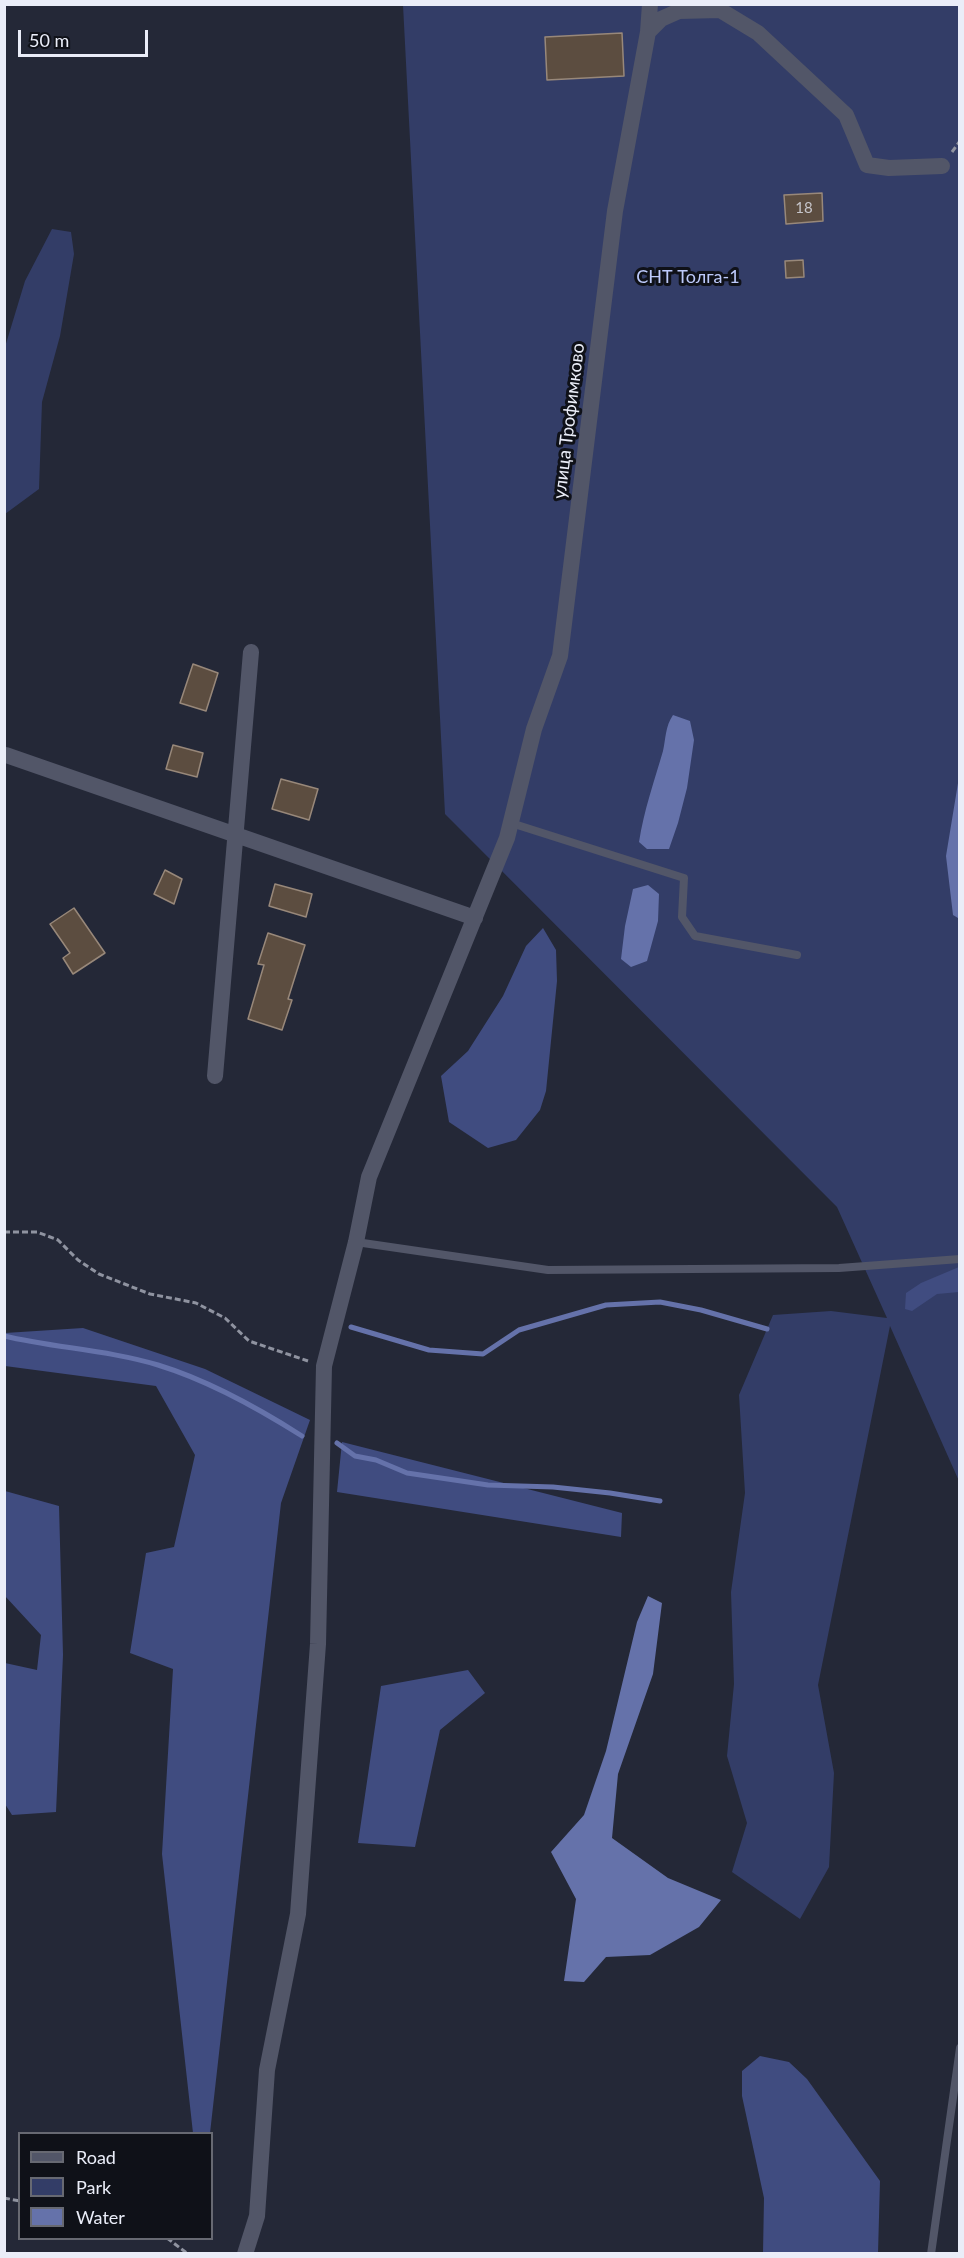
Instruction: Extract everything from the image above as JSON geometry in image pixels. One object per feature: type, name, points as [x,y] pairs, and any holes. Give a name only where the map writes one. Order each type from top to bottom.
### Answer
[{"type":"street","name":"улица Трофимково","points":[[245,2253],[257,2216],[267,2070],[298,1914],[318,1644],[324,1366],[356,1242],[369,1178],[509,831],[534,729],[560,656],[615,211],[648,32],[650,4]]},
{"type":"street","points":[[648,32],[661,19],[679,11],[720,10],[758,33],[846,116],[867,165],[889,168],[942,166]]},
{"type":"street","points":[[214,1076],[251,652]]},
{"type":"street","points":[[6,755],[475,918]]},
{"type":"lane","points":[[509,831],[684,878],[682,917],[695,936],[797,955]]},
{"type":"lane","points":[[356,1242],[548,1270],[839,1268],[960,1259]]},
{"type":"lane","points":[[931,2253],[960,2048]]},
{"type":"path","points":[[4,1232],[37,1232],[58,1240],[78,1260],[99,1274],[150,1294],[196,1303],[225,1318],[249,1341],[324,1366]]},
{"type":"path","points":[[170,2240],[188,2253]]},
{"type":"green space","name":"СНТ Толга-1","points":[[403,5],[959,5],[959,1481],[890,1326],[818,1685],[834,1773],[829,1867],[800,1919],[732,1872],[747,1823],[727,1756],[734,1684],[731,1592],[745,1493],[739,1395],[773,1315],[831,1311],[887,1318],[837,1207],[445,814]]},
{"type":"green space","points":[[52,229],[71,232],[74,254],[60,336],[42,402],[39,489],[5,514],[5,347],[25,281]]},
{"type":"shaded area","points":[[543,928],[556,950],[557,981],[546,1091],[540,1110],[516,1140],[488,1148],[449,1122],[441,1076],[468,1051],[503,996],[526,946]]},
{"type":"shaded area","points":[[959,1267],[959,1292],[937,1294],[912,1311],[905,1309],[906,1293],[921,1283]]},
{"type":"shaded area","points":[[83,1328],[205,1369],[310,1420],[281,1503],[210,2132],[193,2132],[162,1854],[173,1669],[130,1653],[146,1553],[174,1547],[195,1455],[156,1386],[5,1366],[5,1333]]},
{"type":"shaded area","points":[[342,1442],[622,1513],[621,1537],[337,1492]]},
{"type":"shaded area","points":[[5,1491],[59,1506],[63,1655],[56,1812],[12,1815],[5,1804],[5,1663],[37,1670],[41,1635],[5,1596]]},
{"type":"shaded area","points":[[468,1670],[485,1693],[440,1730],[415,1847],[358,1843],[381,1686]]},
{"type":"shaded area","points":[[760,2056],[789,2062],[807,2079],[880,2181],[878,2253],[763,2253],[764,2198],[742,2096],[742,2071]]},
{"type":"water","points":[[673,715],[690,721],[694,740],[687,788],[669,849],[647,849],[639,842],[641,830],[663,751],[667,728]]},
{"type":"water","points":[[959,777],[960,918],[958,918],[953,915],[946,856]]},
{"type":"water","points":[[648,885],[659,894],[658,921],[647,961],[631,967],[621,959],[625,926],[633,889]]},
{"type":"water","points":[[648,1596],[662,1603],[653,1674],[618,1774],[612,1838],[668,1878],[721,1900],[699,1927],[650,1955],[606,1957],[584,1982],[564,1981],[576,1899],[551,1852],[584,1815],[606,1751],[637,1622]]},
{"type":"building","points":[[622,33],[624,76],[547,80],[545,37]]},
{"type":"building","points":[[822,193],[823,221],[786,224],[784,195]]},
{"type":"building","points":[[803,260],[804,277],[786,278],[785,261]]},
{"type":"building","points":[[193,664],[218,673],[206,711],[180,703]]},
{"type":"building","points":[[173,745],[203,753],[197,777],[166,769]]},
{"type":"building","points":[[281,779],[318,789],[309,820],[272,809]]},
{"type":"building","points":[[165,870],[182,879],[174,904],[154,894]]},
{"type":"building","points":[[275,884],[312,894],[306,917],[269,906]]},
{"type":"building","points":[[74,908],[105,953],[73,974],[63,958],[70,953],[50,924]]},
{"type":"building","points":[[268,933],[305,945],[288,999],[292,1000],[282,1030],[248,1019],[264,965],[258,964]]},
{"type":"waterway","points":[[351,1327],[429,1350],[483,1354],[519,1330],[606,1305],[660,1302],[701,1310],[767,1329]]},
{"type":"waterway","points":[[4,1336],[120,1356],[176,1371],[232,1396],[302,1436]]},
{"type":"waterway","points":[[337,1443],[355,1456],[376,1460],[407,1473],[488,1485],[553,1487],[660,1501]]}]
